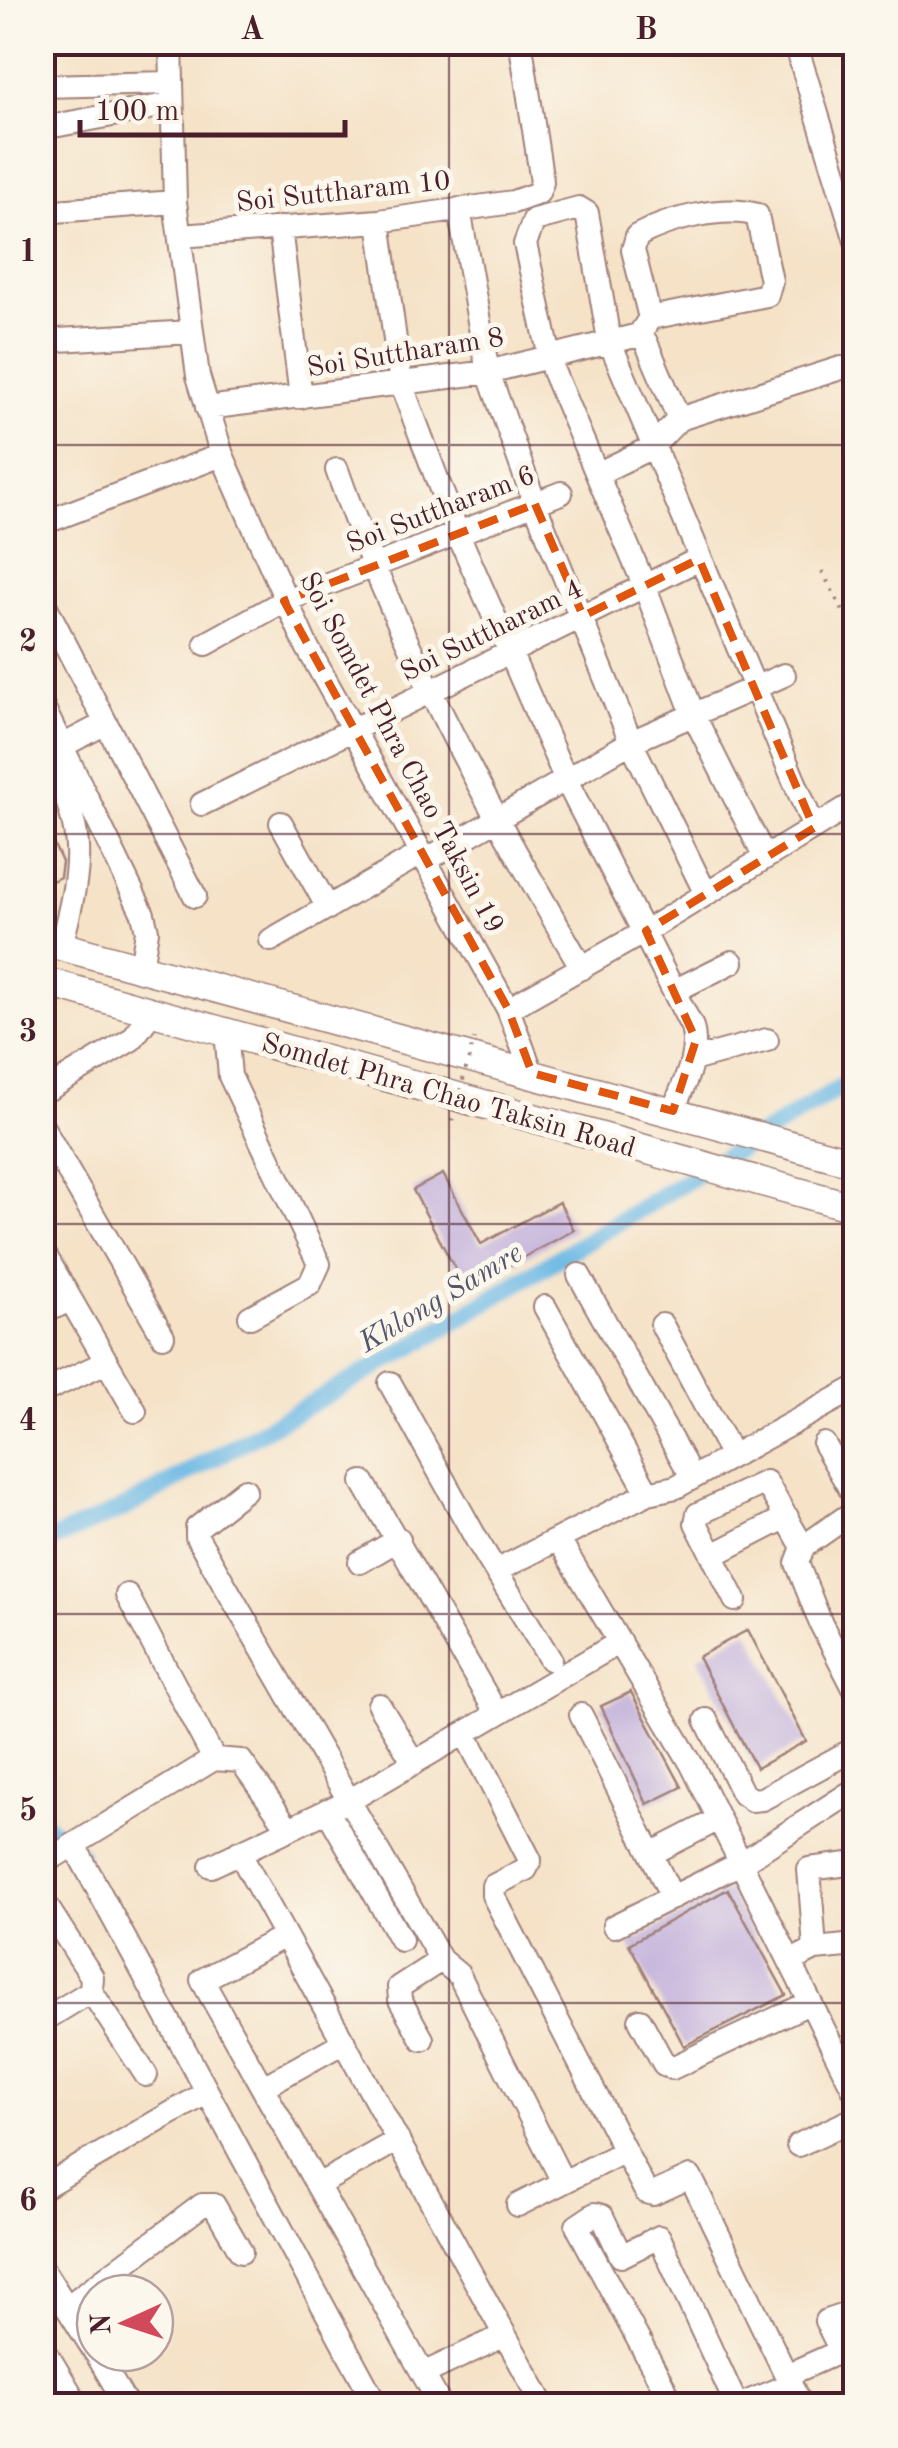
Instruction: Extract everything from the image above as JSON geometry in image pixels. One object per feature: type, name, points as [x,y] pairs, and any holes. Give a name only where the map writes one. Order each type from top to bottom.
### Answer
[{"type":"main road","name":"Somdet Phra Chao Taksin Road","points":[[52,944],[856,1163]]},
{"type":"main road","name":"Somdet Phra Chao Taksin Road","points":[[42,981],[856,1208]]},
{"type":"street","name":"Soi Somdet Phra Chao Taksin 19","points":[[172,42],[175,202],[192,332],[207,408],[222,455],[284,601],[352,734],[508,1008],[532,1073]]},
{"type":"street","points":[[795,42],[856,241]]},
{"type":"street","name":"Soi Suttharam 10","points":[[180,236],[379,221],[512,202],[538,193],[542,182],[522,52]]},
{"type":"street","points":[[42,86],[171,94]]},
{"type":"street","points":[[58,125],[171,94]]},
{"type":"street","points":[[42,212],[175,202]]},
{"type":"street","points":[[765,858],[694,714],[548,358],[525,244],[534,220],[578,208],[587,213],[609,340],[814,828]]},
{"type":"street","points":[[460,209],[488,372],[535,504],[584,616],[631,742],[706,894]]},
{"type":"street","points":[[644,326],[767,295],[771,281],[757,215],[739,212],[674,222],[637,236],[633,250],[646,342],[678,418]]},
{"type":"street","points":[[379,221],[401,384],[459,536],[566,780],[646,931],[696,1040],[686,1114]]},
{"type":"street","points":[[280,228],[301,398]]},
{"type":"street","name":"Soi Suttharam 8","points":[[207,408],[488,372],[548,358],[644,326]]},
{"type":"street","points":[[42,340],[192,332]]},
{"type":"street","points":[[597,474],[652,447],[678,418],[841,368]]},
{"type":"street","points":[[54,519],[222,455]]},
{"type":"street","points":[[337,470],[372,567],[428,694],[582,968]]},
{"type":"street","name":"Soi Suttharam 6","points":[[206,644],[284,601],[459,536],[561,493]]},
{"type":"street","name":"Soi Suttharam 4","points":[[202,804],[352,734],[508,651],[699,559]]},
{"type":"street","points":[[42,598],[194,896]]},
{"type":"street","points":[[270,940],[496,820],[631,742],[784,675]]},
{"type":"street","points":[[42,705],[80,843],[79,876],[52,944]]},
{"type":"street","points":[[52,743],[104,724]]},
{"type":"street","points":[[52,743],[143,914],[147,932],[141,968]]},
{"type":"street","points":[[508,1008],[646,931],[856,802]]},
{"type":"street","points":[[281,823],[328,908]]},
{"type":"street","points":[[674,991],[732,962]]},
{"type":"street","points":[[42,1093],[132,1039],[152,1011]]},
{"type":"street","points":[[226,1032],[230,1076],[319,1264],[310,1284],[250,1317]]},
{"type":"street","points":[[692,1060],[767,1040]]},
{"type":"street","points":[[42,1126],[163,1336]]},
{"type":"street","points":[[42,1250],[135,1412]]},
{"type":"street","points":[[579,1274],[692,1477]]},
{"type":"street","points":[[42,1313],[70,1300]]},
{"type":"street","points":[[545,1307],[648,1493]]},
{"type":"street","points":[[662,1325],[732,1454]]},
{"type":"street","points":[[42,1392],[106,1362]]},
{"type":"street","points":[[390,1383],[478,1542],[550,1659]]},
{"type":"street","points":[[498,1570],[560,1542],[648,1493],[692,1477],[856,1388]]},
{"type":"street","points":[[824,1444],[856,1499]]},
{"type":"street","points":[[363,1482],[497,1714]]},
{"type":"street","points":[[735,1600],[696,1523],[698,1514],[766,1482],[804,1547]]},
{"type":"street","points":[[246,1490],[206,1518],[197,1528],[197,1537],[352,1799],[441,1960],[459,1975],[563,2182]]},
{"type":"street","points":[[856,1510],[797,1554],[800,1577],[856,1692]]},
{"type":"street","points":[[714,1555],[787,1517]]},
{"type":"street","points":[[360,1562],[398,1539]]},
{"type":"street","points":[[560,1542],[719,1819],[856,2094]]},
{"type":"street","points":[[127,1595],[214,1759]]},
{"type":"street","points":[[210,1866],[352,1799],[620,1642]]},
{"type":"street","points":[[379,1705],[414,1763]]},
{"type":"street","points":[[580,1715],[672,1897]]},
{"type":"street","points":[[706,1720],[743,1794],[752,1800],[762,1799],[856,1748]]},
{"type":"street","points":[[465,1733],[530,1860],[528,1867],[494,1886],[493,1895],[648,2195],[690,2178],[793,2388]]},
{"type":"street","points":[[42,1864],[214,1759],[241,1760],[289,1829]]},
{"type":"street","points":[[614,1926],[741,1863],[856,1789]]},
{"type":"street","points":[[327,1810],[401,1940]]},
{"type":"street","points":[[651,1854],[719,1819]]},
{"type":"street","points":[[74,1846],[377,2406]]},
{"type":"street","points":[[239,1852],[544,2406]]},
{"type":"street","points":[[815,1949],[809,1870],[856,1863]]},
{"type":"street","points":[[42,1899],[92,1976],[91,1991],[146,2076]]},
{"type":"street","points":[[285,1936],[202,1980],[441,2406]]},
{"type":"street","points":[[790,1962],[815,1949],[856,1945]]},
{"type":"street","points":[[422,2039],[398,1994],[405,1982],[441,1960]]},
{"type":"street","points":[[42,2020],[91,1991]]},
{"type":"street","points":[[640,2020],[664,2064],[672,2068],[809,2002]]},
{"type":"street","points":[[262,2088],[344,2042]]},
{"type":"street","points":[[42,2188],[206,2093]]},
{"type":"street","points":[[798,2145],[856,2118]]},
{"type":"street","points":[[318,2186],[398,2140]]},
{"type":"street","points":[[518,2205],[625,2150]]},
{"type":"street","points":[[68,2307],[202,2205],[214,2205],[241,2252]]},
{"type":"street","points":[[674,2406],[577,2226],[595,2214],[602,2216],[621,2256],[659,2237],[737,2406],[793,2388],[841,2351],[826,2321],[856,2310]]},
{"type":"street","points":[[42,2268],[75,2319]]},
{"type":"street","points":[[423,2374],[505,2335]]},
{"type":"street","points":[[42,2346],[78,2406]]},
{"type":"street","points":[[107,2373],[127,2406]]},
{"type":"path","points":[[822,571],[856,636]]},
{"type":"path","points":[[452,1121],[474,1038]]},
{"type":"highlighted area","points":[[535,504],[583,616],[699,559],[814,828],[646,931],[696,1040],[673,1111],[532,1073],[508,1009],[284,601]]},
{"type":"building","points":[[42,820],[62,862],[60,877],[42,886]]},
{"type":"building","points":[[443,1174],[481,1244],[559,1202],[574,1230],[466,1289],[413,1190]]},
{"type":"building","points":[[748,1630],[806,1741],[756,1768],[698,1657]]},
{"type":"building","points":[[631,1692],[682,1787],[647,1804],[601,1706]]},
{"type":"building","points":[[728,1889],[786,1995],[684,2046],[629,1944]]},
{"type":"waterway","name":"Khlong Samre","points":[[42,1544],[127,1507],[413,1346],[856,1078]]},
{"type":"waterway","points":[[42,1822],[79,1854]]}]
